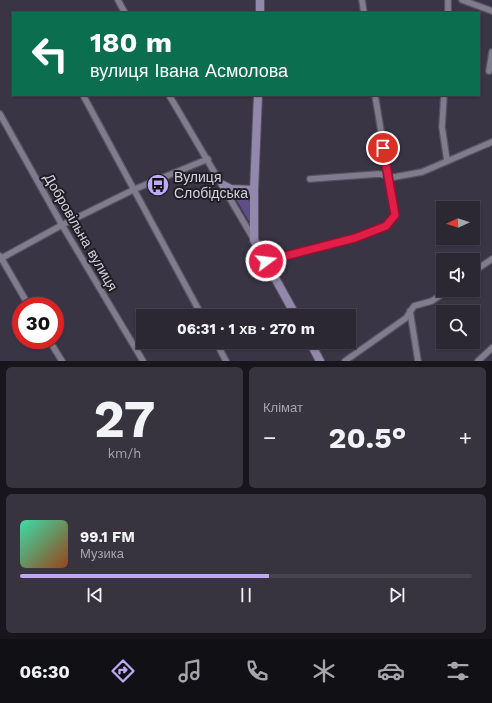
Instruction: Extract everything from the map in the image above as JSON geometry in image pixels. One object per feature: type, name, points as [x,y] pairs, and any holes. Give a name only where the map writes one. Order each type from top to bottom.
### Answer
[{"type":"main road","points":[[260,0],[260,12]]},
{"type":"main road","points":[[258,96],[254,190],[254,240],[292,309]]},
{"type":"main road","points":[[223,185],[231,189],[254,190]]},
{"type":"main road","points":[[314,349],[320,361]]},
{"type":"street","points":[[118,0],[124,12]]},
{"type":"street","points":[[362,0],[364,12]]},
{"type":"street","points":[[448,0],[448,12]]},
{"type":"street","points":[[462,0],[492,11]]},
{"type":"street","points":[[489,71],[492,52]]},
{"type":"street","points":[[85,96],[198,309]]},
{"type":"street","points":[[170,96],[208,159],[254,240]]},
{"type":"street","points":[[266,261],[355,238],[386,226],[395,215],[375,96]]},
{"type":"street","points":[[444,96],[442,127],[447,161]]},
{"type":"street","name":"Добровільна вулиця","points":[[0,114],[62,225],[143,361]]},
{"type":"street","points":[[310,179],[378,174],[388,176],[422,172],[492,142]]},
{"type":"street","points":[[24,297],[0,258],[62,225],[134,190],[208,159]]},
{"type":"street","points":[[480,267],[492,259]]},
{"type":"street","points":[[345,361],[406,318],[414,306],[432,301],[438,297]]},
{"type":"street","points":[[410,311],[418,361]]},
{"type":"street","points":[[478,361],[492,348]]},
{"type":"street","points":[[55,349],[62,361]]},
{"type":"street","points":[[220,349],[226,361]]},
{"type":"shaded area","points":[[234,196],[247,199],[250,202],[250,223]]},
{"type":"place","name":"Вулиця Слобідська","points":[[158,185]]},
{"type":"route","points":[[266,261],[355,238],[386,226],[395,215],[383,148]]}]
